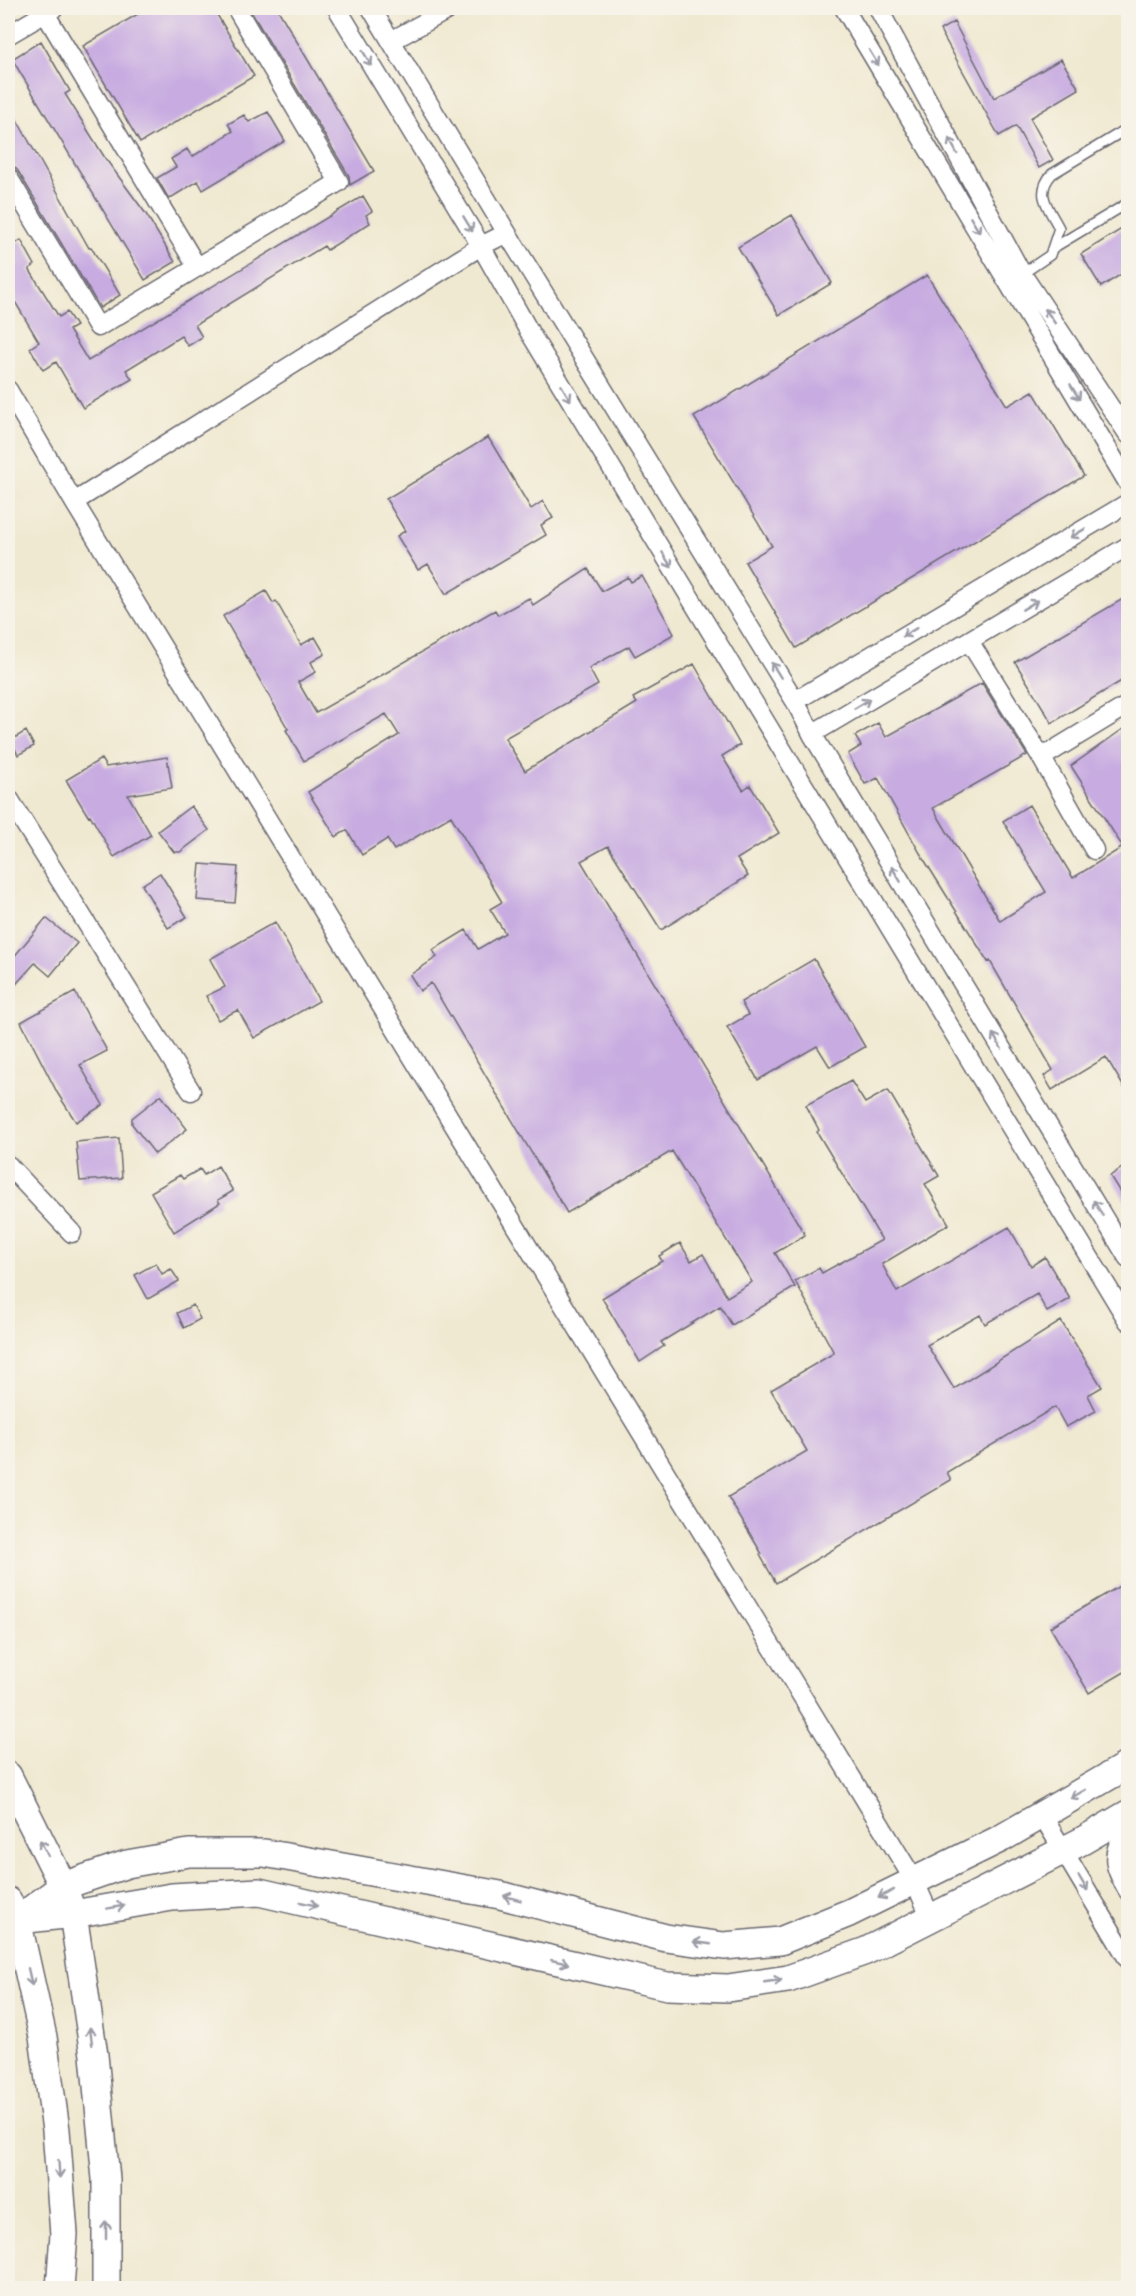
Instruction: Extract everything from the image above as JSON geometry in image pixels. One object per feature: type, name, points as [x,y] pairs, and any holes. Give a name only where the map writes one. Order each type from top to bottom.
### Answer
[{"type":"street","points":[[8,177],[98,327],[339,182],[236,8]]},
{"type":"street","points":[[337,8],[481,246],[530,333],[1128,1321]]},
{"type":"street","points":[[371,8],[795,701],[812,734],[1128,1258]]},
{"type":"street","points":[[391,41],[451,8]]},
{"type":"street","points":[[1128,434],[1022,274],[880,8],[849,15],[1128,483]]},
{"type":"street","points":[[8,35],[49,10],[197,267]]},
{"type":"street","points":[[74,502],[481,246],[507,233]]},
{"type":"street","points":[[8,390],[914,1880],[931,1918]]},
{"type":"street","points":[[795,701],[1128,503]]},
{"type":"street","points":[[812,734],[1128,546]]},
{"type":"street","points":[[969,641],[1040,755],[1094,850]]},
{"type":"street","points":[[1040,755],[1049,753],[1128,705]]},
{"type":"street","points":[[8,797],[191,1091]]},
{"type":"street","points":[[8,1165],[72,1233]]},
{"type":"street","points":[[11,1913],[63,1886],[127,1864],[189,1853],[264,1853],[500,1895],[666,1938],[724,1946],[780,1941],[849,1914],[1002,1838],[1128,1766]]},
{"type":"street","points":[[8,1776],[63,1886],[74,1914],[94,2055],[106,2179],[106,2289]]},
{"type":"street","points":[[11,1913],[74,1914],[172,1897],[259,1892],[667,1986],[728,1988],[788,1979],[866,1951],[1063,1851],[1128,1814]]},
{"type":"street","points":[[1042,1815],[1128,1959]]},
{"type":"street","points":[[1128,1826],[1116,1848],[1116,1870],[1128,1891]]},
{"type":"street","points":[[11,1913],[43,2037],[56,2130],[64,2234],[60,2289]]},
{"type":"lane","points":[[1022,274],[1050,255],[1059,228],[1042,195],[1044,183],[1052,174],[1128,128]]},
{"type":"lane","points":[[1053,248],[1128,203]]},
{"type":"building","points":[[148,8],[213,8],[254,76],[140,143],[83,46]]},
{"type":"building","points":[[249,8],[277,8],[374,171],[350,185],[349,176]]},
{"type":"building","points":[[954,22],[994,98],[1061,59],[1079,89],[1030,118],[1053,160],[1039,168],[1016,126],[999,136],[940,30]]},
{"type":"building","points":[[41,41],[70,91],[65,94],[105,158],[146,214],[175,262],[145,280],[12,59]]},
{"type":"building","points":[[8,104],[89,248],[91,247],[120,295],[100,308],[18,171],[13,165],[8,166]]},
{"type":"building","points":[[268,112],[285,141],[203,190],[198,181],[169,199],[157,178],[176,167],[171,159],[187,149],[192,157],[233,131],[228,124],[244,115],[249,122]]},
{"type":"building","points":[[363,196],[372,211],[366,215],[370,223],[327,250],[324,246],[195,325],[202,337],[188,346],[181,336],[126,370],[132,379],[83,408],[56,362],[43,370],[30,348],[39,342],[8,290],[8,248],[21,240],[35,265],[29,269],[59,317],[67,312],[76,326],[69,330],[88,361]]},
{"type":"building","points":[[792,215],[832,283],[779,315],[738,247]]},
{"type":"building","points":[[1128,225],[1128,270],[1101,287],[1081,254]]},
{"type":"building","points":[[927,275],[1007,406],[1033,391],[1084,476],[796,648],[745,562],[772,546],[694,417]]},
{"type":"building","points":[[488,437],[531,509],[543,501],[553,518],[541,525],[546,535],[446,594],[428,564],[418,570],[397,536],[405,531],[386,499]]},
{"type":"building","points":[[588,569],[602,591],[628,577],[631,582],[642,576],[674,634],[635,656],[629,646],[589,668],[598,685],[505,738],[525,771],[637,703],[633,698],[694,664],[740,745],[722,756],[743,790],[750,785],[779,833],[737,859],[748,876],[661,930],[608,846],[581,861],[805,1235],[775,1253],[795,1287],[732,1325],[720,1306],[661,1342],[664,1346],[640,1362],[602,1298],[662,1261],[659,1256],[680,1243],[691,1261],[703,1254],[727,1297],[752,1282],[672,1151],[567,1213],[431,983],[420,991],[410,975],[437,957],[433,950],[466,930],[478,949],[505,933],[490,909],[502,902],[451,816],[394,850],[387,839],[362,855],[347,830],[336,837],[308,792],[399,735],[386,714],[304,761],[223,616],[266,591],[273,603],[276,601],[301,645],[315,637],[325,654],[311,662],[316,672],[298,682],[316,713],[495,610],[498,615],[529,598],[533,605]]},
{"type":"building","points":[[1128,596],[1128,677],[1052,723],[1015,662]]},
{"type":"building","points":[[982,683],[1027,755],[933,808],[1000,921],[1046,892],[1003,821],[1029,805],[1073,878],[1123,847],[1071,766],[1123,729],[1128,738],[1128,1094],[1106,1057],[1052,1090],[1044,1076],[1053,1070],[990,961],[988,962],[920,853],[878,778],[865,784],[848,754],[861,746],[855,736],[878,723],[886,737]]},
{"type":"building","points":[[26,731],[34,746],[18,755],[11,740]]},
{"type":"building","points":[[167,757],[172,788],[128,795],[151,835],[114,857],[90,815],[88,816],[66,780],[101,759],[106,767]]},
{"type":"building","points":[[191,806],[209,830],[180,852],[174,852],[158,831]]},
{"type":"building","points":[[200,864],[238,867],[235,903],[197,900]]},
{"type":"building","points":[[160,873],[187,917],[168,928],[142,885]]},
{"type":"building","points":[[46,918],[77,943],[50,976],[35,963],[8,993],[8,964]]},
{"type":"building","points":[[275,922],[319,1001],[254,1038],[238,1010],[218,1020],[206,996],[225,987],[210,959]]},
{"type":"building","points":[[814,959],[865,1047],[830,1067],[817,1046],[758,1080],[727,1027],[748,1015],[741,1002]]},
{"type":"building","points":[[75,992],[107,1051],[80,1065],[103,1105],[76,1122],[58,1094],[21,1022]]},
{"type":"building","points":[[851,1081],[865,1103],[888,1090],[939,1176],[925,1184],[949,1224],[882,1264],[897,1292],[1009,1227],[1031,1266],[1045,1257],[1070,1299],[1047,1312],[1037,1294],[985,1324],[980,1315],[927,1345],[954,1389],[1061,1321],[1102,1387],[1088,1395],[1096,1411],[1066,1427],[1055,1407],[947,1472],[951,1480],[776,1583],[760,1555],[762,1554],[728,1497],[807,1451],[771,1390],[834,1353],[795,1281],[819,1268],[822,1273],[882,1240],[817,1132],[819,1130],[806,1105]]},
{"type":"building","points":[[161,1095],[187,1129],[155,1154],[132,1124],[132,1118]]},
{"type":"building","points":[[119,1138],[122,1178],[80,1181],[76,1142]]},
{"type":"building","points":[[1128,1164],[1128,1205],[1110,1176]]},
{"type":"building","points":[[218,1166],[233,1191],[218,1200],[220,1203],[174,1232],[151,1192],[180,1175],[183,1179],[200,1169],[204,1175]]},
{"type":"building","points":[[156,1263],[162,1274],[171,1269],[179,1281],[148,1299],[135,1275]]},
{"type":"building","points":[[193,1305],[200,1319],[184,1328],[177,1313]]},
{"type":"building","points":[[1128,1581],[1128,1670],[1089,1693],[1050,1627]]}]
